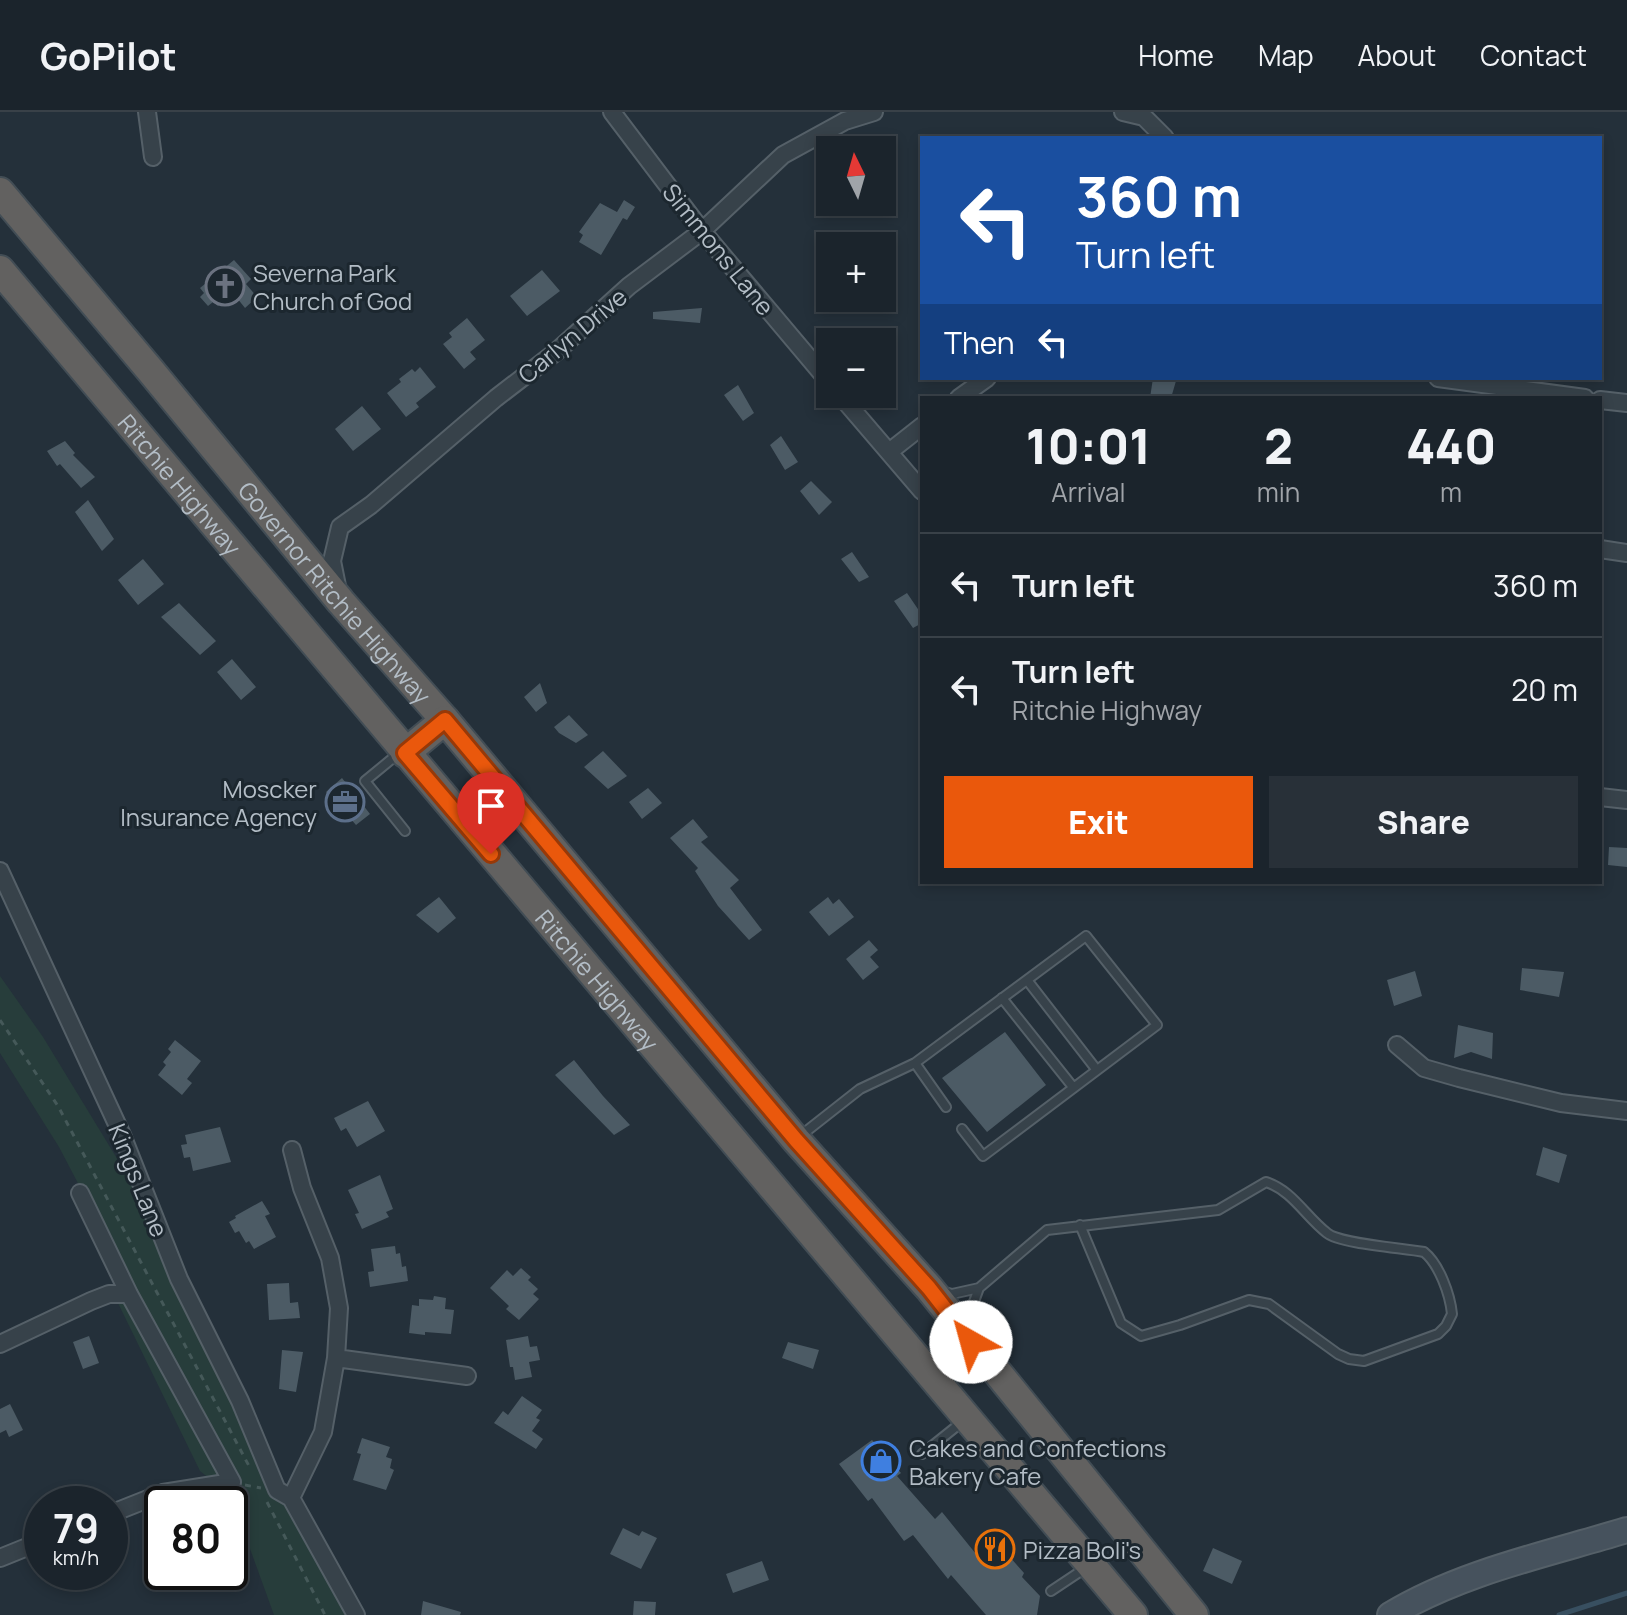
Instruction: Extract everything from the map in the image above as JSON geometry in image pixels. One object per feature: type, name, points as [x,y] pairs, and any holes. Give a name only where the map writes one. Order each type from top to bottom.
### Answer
[{"type":"highway","name":"Governor Ritchie Highway","points":[[0,192],[341,602],[445,720],[796,1140],[929,1288],[1194,1615]]},
{"type":"highway","name":"Ritchie Highway","points":[[0,270],[1133,1615]]},
{"type":"highway","points":[[404,751],[445,720]]},
{"type":"main road","points":[[1390,1615],[1463,1580],[1627,1530]]},
{"type":"street","points":[[147,112],[153,157]]},
{"type":"street","name":"Simmons Lane","points":[[612,112],[702,231],[816,366]]},
{"type":"street","name":"Carlyn Drive","points":[[341,602],[332,561],[340,527],[371,505],[496,398],[557,351],[629,286],[702,231],[783,155],[845,121],[874,112]]},
{"type":"street","points":[[1123,112],[1144,117],[1163,136]]},
{"type":"street","points":[[962,396],[984,380]]},
{"type":"street","points":[[1453,380],[1570,396]]},
{"type":"street","points":[[1602,400],[1627,403]]},
{"type":"street","points":[[851,408],[920,489]]},
{"type":"street","points":[[889,452],[920,428]]},
{"type":"street","points":[[1602,549],[1627,553]]},
{"type":"street","points":[[1602,797],[1627,800]]},
{"type":"street","name":"Kings Lane","points":[[0,871],[122,1135],[179,1279],[240,1401],[274,1494],[356,1615]]},
{"type":"street","points":[[1397,1045],[1424,1068],[1561,1103],[1627,1111]]},
{"type":"street","points":[[274,1494],[323,1432],[336,1358],[339,1308],[330,1258],[302,1188],[292,1150]]},
{"type":"street","points":[[80,1193],[129,1294],[232,1482],[163,1493],[128,1507]]},
{"type":"street","points":[[0,1344],[109,1294],[129,1294]]},
{"type":"street","points":[[336,1358],[467,1376]]},
{"type":"street","points":[[0,1558],[24,1548]]},
{"type":"lane","points":[[404,751],[365,781],[405,831]]},
{"type":"lane","points":[[796,1140],[860,1089],[915,1063],[1086,936],[1157,1025],[983,1156],[962,1129]]},
{"type":"lane","points":[[1027,980],[1099,1067]]},
{"type":"lane","points":[[1002,998],[1073,1087]]},
{"type":"lane","points":[[915,1063],[946,1107]]},
{"type":"lane","points":[[929,1288],[952,1294],[979,1288],[1047,1230],[1080,1225],[1218,1210],[1266,1182],[1279,1186],[1328,1235],[1424,1252],[1432,1258],[1441,1277],[1451,1307],[1450,1320],[1438,1334],[1364,1361],[1338,1354],[1269,1304],[1260,1301],[1249,1300],[1141,1336],[1121,1323],[1080,1225]]},
{"type":"lane","points":[[971,1342],[971,1310],[979,1288]]},
{"type":"lane","points":[[922,1454],[967,1418]]},
{"type":"lane","points":[[1051,1591],[1090,1564]]},
{"type":"path","points":[[0,1020],[72,1131],[274,1494],[325,1615]]},
{"type":"path","points":[[232,1482],[274,1494]]},
{"type":"green space","points":[[0,976],[43,1037],[124,1170],[345,1615],[274,1615],[248,1543],[248,1486],[219,1486],[200,1471],[117,1301],[136,1294],[59,1147],[0,1053]]},
{"type":"building","points":[[624,200],[635,207],[627,220],[623,218],[601,255],[579,242],[583,235],[579,232],[600,203],[617,212]]},
{"type":"building","name":"Severna Park Church of God","points":[[234,260],[251,279],[246,284],[257,297],[245,308],[233,293],[218,306],[213,302],[208,306],[200,297],[204,293],[200,288]]},
{"type":"building","points":[[542,270],[560,291],[527,316],[510,296]]},
{"type":"building","points":[[702,308],[700,323],[653,319],[653,312]]},
{"type":"building","points":[[467,318],[485,340],[470,352],[476,359],[464,369],[443,344],[452,337],[449,333]]},
{"type":"building","points":[[420,367],[436,387],[416,403],[419,407],[406,417],[387,393],[401,382],[399,379]]},
{"type":"building","points":[[1153,380],[1176,381],[1172,396],[1150,396]]},
{"type":"building","points":[[738,385],[754,413],[743,421],[724,395]]},
{"type":"building","points":[[362,406],[381,429],[353,451],[335,429]]},
{"type":"building","points":[[781,436],[798,462],[785,470],[770,445]]},
{"type":"building","points":[[65,441],[75,453],[73,455],[95,477],[81,488],[60,464],[57,466],[47,451]]},
{"type":"building","points":[[811,481],[832,502],[819,515],[800,491]]},
{"type":"building","points":[[88,500],[114,539],[102,551],[75,512]]},
{"type":"building","points":[[852,552],[869,577],[859,582],[841,559]]},
{"type":"building","points":[[143,559],[164,584],[138,605],[118,580]]},
{"type":"building","points":[[907,593],[920,612],[920,624],[913,628],[894,601]]},
{"type":"building","points":[[179,603],[216,641],[200,655],[161,617]]},
{"type":"building","points":[[232,659],[256,687],[241,700],[217,672]]},
{"type":"building","points":[[540,683],[547,703],[536,712],[524,697]]},
{"type":"building","points":[[569,715],[588,735],[576,743],[554,727]]},
{"type":"building","points":[[603,751],[627,776],[608,789],[584,767]]},
{"type":"building","name":"Moscker Insurance Agency","points":[[342,778],[370,814],[356,825],[343,810],[339,813],[326,797],[326,792]]},
{"type":"building","points":[[648,788],[662,803],[642,819],[629,802]]},
{"type":"building","points":[[693,819],[708,837],[701,842],[739,880],[730,888],[762,930],[749,940],[718,906],[695,871],[698,868],[670,838]]},
{"type":"building","points":[[1609,847],[1627,848],[1627,867],[1608,865]]},
{"type":"building","points":[[439,897],[456,918],[438,933],[416,915]]},
{"type":"building","points":[[828,897],[833,904],[839,899],[854,917],[829,936],[809,912]]},
{"type":"building","points":[[869,940],[878,950],[870,957],[879,967],[863,980],[846,959]]},
{"type":"building","points":[[1522,968],[1564,972],[1559,997],[1520,990]]},
{"type":"building","points":[[1415,971],[1422,996],[1394,1006],[1387,980]]},
{"type":"building","points":[[1458,1025],[1493,1033],[1492,1059],[1471,1052],[1454,1058]]},
{"type":"building","points":[[1005,1032],[1046,1085],[987,1132],[942,1078]]},
{"type":"building","points":[[175,1040],[201,1061],[187,1079],[192,1083],[182,1095],[158,1075],[166,1065],[163,1062]]},
{"type":"building","points":[[574,1060],[630,1125],[614,1135],[555,1075]]},
{"type":"building","points":[[368,1101],[385,1131],[357,1147],[346,1128],[341,1131],[334,1118]]},
{"type":"building","points":[[220,1127],[231,1162],[193,1171],[190,1157],[184,1158],[181,1145],[187,1144],[185,1135]]},
{"type":"building","points":[[1543,1147],[1567,1155],[1559,1183],[1536,1175]]},
{"type":"building","points":[[380,1175],[393,1209],[386,1212],[389,1217],[362,1229],[355,1214],[359,1213],[348,1190]]},
{"type":"building","points":[[262,1201],[270,1214],[265,1216],[276,1237],[254,1249],[239,1231],[235,1233],[229,1222]]},
{"type":"building","points":[[395,1246],[396,1254],[400,1253],[402,1267],[406,1266],[408,1281],[370,1287],[368,1272],[374,1271],[371,1249]]},
{"type":"building","points":[[521,1268],[538,1289],[533,1294],[539,1299],[519,1320],[490,1288],[507,1270],[513,1276]]},
{"type":"building","points":[[289,1283],[290,1303],[298,1302],[300,1318],[269,1320],[267,1284]]},
{"type":"building","points":[[434,1296],[446,1298],[445,1309],[454,1310],[451,1334],[409,1333],[412,1305],[419,1306],[419,1299],[433,1300]]},
{"type":"building","points":[[89,1336],[99,1363],[83,1369],[73,1342]]},
{"type":"building","points":[[528,1336],[530,1347],[537,1346],[540,1360],[529,1362],[532,1377],[515,1380],[506,1340]]},
{"type":"building","points":[[788,1342],[819,1350],[813,1369],[782,1358]]},
{"type":"building","points":[[282,1350],[303,1352],[296,1392],[279,1389]]},
{"type":"building","points":[[522,1396],[542,1410],[536,1418],[540,1420],[532,1431],[543,1439],[536,1449],[494,1423],[503,1411],[508,1415]]},
{"type":"building","points":[[10,1404],[23,1430],[9,1437],[6,1430],[0,1433],[0,1409]]},
{"type":"building","points":[[362,1438],[390,1447],[386,1457],[392,1459],[390,1468],[394,1470],[386,1490],[353,1480]]},
{"type":"building","points":[[872,1440],[901,1473],[897,1476],[935,1519],[942,1512],[976,1554],[995,1540],[1040,1596],[1037,1615],[986,1615],[951,1575],[948,1579],[913,1535],[904,1541],[872,1498],[868,1501],[839,1464]]},
{"type":"building","points":[[623,1528],[639,1536],[642,1531],[657,1538],[641,1569],[610,1554]]},
{"type":"building","points":[[1213,1548],[1242,1561],[1232,1584],[1203,1571]]},
{"type":"building","points":[[762,1561],[769,1580],[733,1593],[726,1574]]},
{"type":"building","points":[[423,1601],[461,1612],[460,1615],[421,1615]]},
{"type":"building","points":[[634,1601],[656,1602],[655,1615],[633,1615]]},
{"type":"waterway","points":[[1559,1615],[1627,1593]]},
{"type":"place","name":"Severna Park Church of God","points":[[225,286]]},
{"type":"place","name":"Moscker Insurance Agency","points":[[345,802]]},
{"type":"place","name":"Cakes and Confections Bakery Cafe","points":[[881,1461]]},
{"type":"place","name":"Pizza Boli's","points":[[995,1549]]},
{"type":"route","points":[[491,854],[405,753],[445,720],[796,1140],[929,1288],[971,1342]]}]
